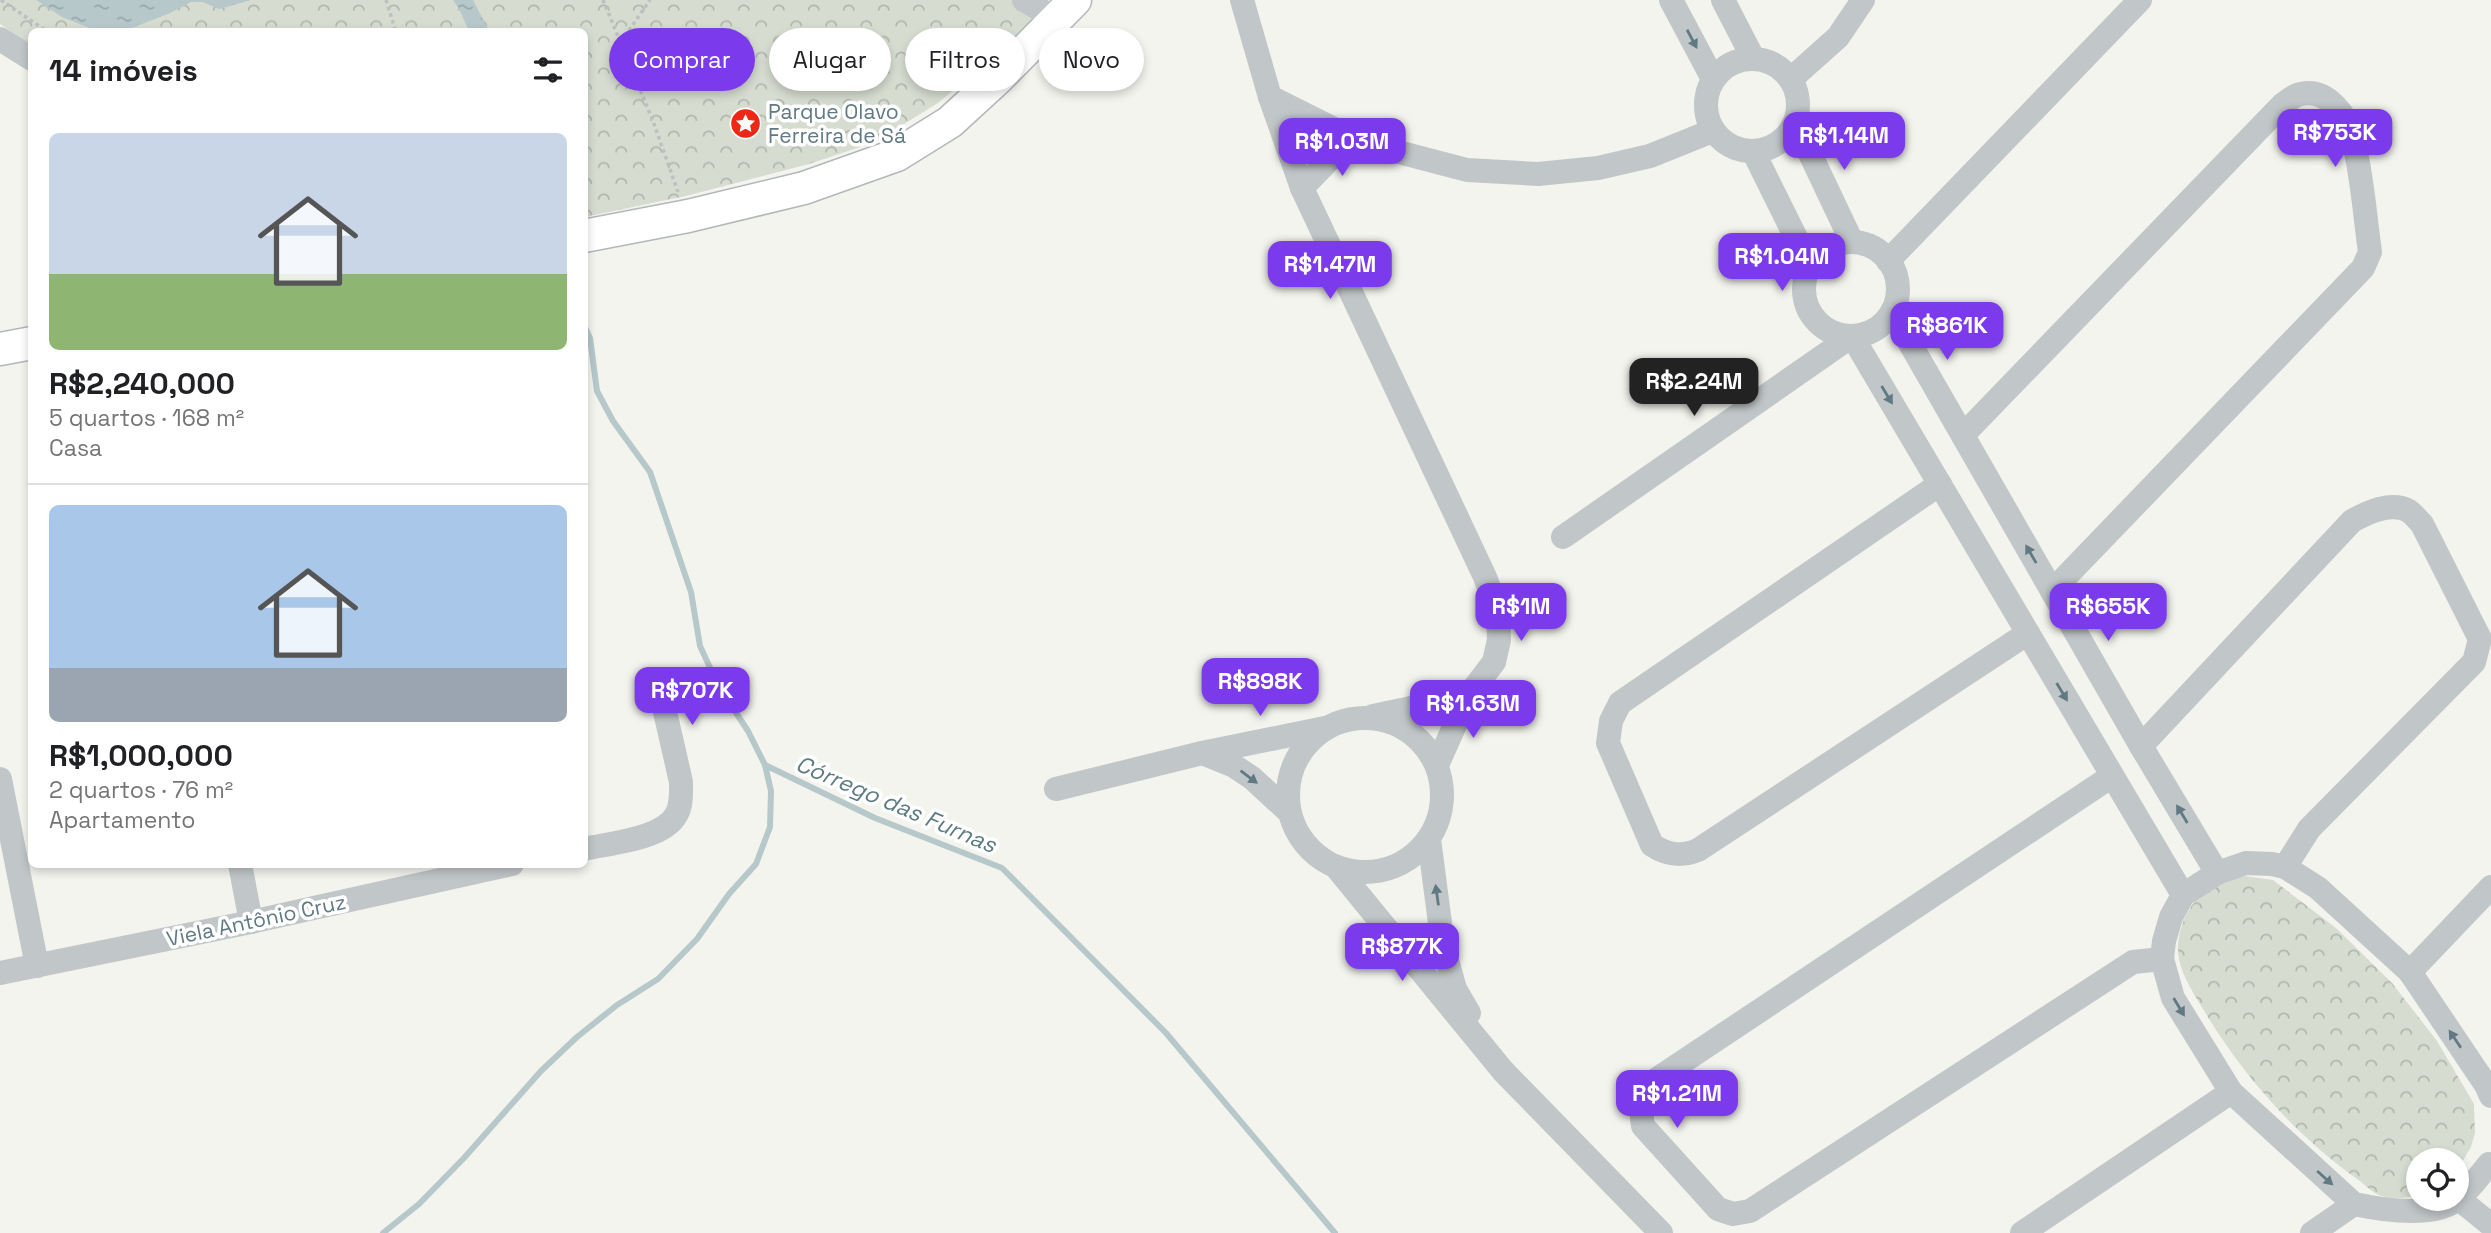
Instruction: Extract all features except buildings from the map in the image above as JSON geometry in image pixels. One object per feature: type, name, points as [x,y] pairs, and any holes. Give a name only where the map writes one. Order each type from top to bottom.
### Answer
[{"type":"main road","points":[[588,235],[688,216],[804,188],[897,155],[950,122],[1065,10]]},
{"type":"main road","points":[[0,349],[28,343]]},
{"type":"street","points":[[1024,0],[1065,10]]},
{"type":"street","points":[[1242,0],[1270,97],[1302,188],[1485,577],[1498,612],[1499,640],[1494,662],[1468,696],[1437,765]]},
{"type":"street","points":[[1671,0],[1713,79]]},
{"type":"street","points":[[1723,0],[1753,58]]},
{"type":"street","points":[[1791,79],[1838,37],[1863,0]]},
{"type":"street","points":[[1888,261],[2140,0]]},
{"type":"street","points":[[0,39],[28,56]]},
{"type":"street","points":[[1753,58],[1774,64],[1791,79],[1798,100],[1795,122],[1788,134],[1766,149],[1753,151],[1738,149],[1725,143],[1712,131],[1704,106],[1706,92],[1723,67],[1737,60],[1753,58]]},
{"type":"street","points":[[1963,435],[2282,105],[2298,94],[2315,93],[2337,108],[2353,137],[2370,252],[2363,268],[2052,591]]},
{"type":"street","points":[[1270,97],[1360,142],[1466,170],[1538,174],[1598,168],[1650,156],[1712,131]]},
{"type":"street","points":[[1795,122],[1852,242]]},
{"type":"street","points":[[1302,188],[1329,160],[1360,142]]},
{"type":"street","points":[[1753,151],[1810,266]]},
{"type":"street","points":[[1563,537],[1852,336],[1875,329],[1885,322],[1897,300],[1895,273],[1888,261],[1866,244],[1839,244],[1818,256],[1805,279],[1804,293],[1808,307],[1815,319],[1832,331],[1852,336],[2183,895]]},
{"type":"street","points":[[1892,312],[2217,873]]},
{"type":"street","points":[[1940,484],[1620,704],[1611,721],[1608,743],[1652,845],[1678,855],[1698,850],[2028,633]]},
{"type":"street","points":[[2141,746],[2352,521],[2370,510],[2389,507],[2408,510],[2422,524],[2480,639],[2474,662],[2309,829],[2285,867]]},
{"type":"street","points":[[588,848],[635,838],[665,827],[677,815],[681,782],[658,681]]},
{"type":"street","points":[[1056,789],[1202,753],[1468,696]]},
{"type":"street","points":[[1328,727],[1308,743],[1294,763],[1288,787],[1289,812],[1298,835],[1315,854],[1336,867],[1361,873],[1387,870],[1411,858],[1429,839],[1440,816],[1443,790],[1437,765],[1423,743],[1402,727],[1366,718]]},
{"type":"street","points":[[1202,753],[1234,766],[1252,778],[1289,812]]},
{"type":"street","points":[[2112,776],[1657,1079],[1643,1100],[1643,1126],[1718,1209],[1733,1214],[1751,1211],[2133,962],[2162,960]]},
{"type":"street","points":[[0,779],[37,966]]},
{"type":"street","points":[[1429,839],[1443,946],[1455,989],[1503,1071]]},
{"type":"street","points":[[2406,1211],[2379,1210],[2354,1204],[2231,1092],[2173,998],[2162,960],[2171,918],[2183,895],[2217,873],[2246,863],[2285,867],[2318,888],[2410,972],[2486,1084],[2491,1096]]},
{"type":"street","points":[[1336,867],[1503,1071],[1661,1233]]},
{"type":"street","points":[[241,868],[251,922]]},
{"type":"street","name":"Viela Antônio Cruz","points":[[0,973],[251,922],[470,869]]},
{"type":"street","points":[[2410,972],[2491,887]]},
{"type":"street","points":[[2022,1233],[2231,1092]]},
{"type":"street","points":[[2469,1187],[2490,1163]]},
{"type":"street","points":[[2312,1233],[2354,1204]]},
{"type":"street","points":[[2469,1207],[2491,1225]]},
{"type":"path","points":[[2,0],[42,28]]},
{"type":"path","points":[[386,0],[395,28]]},
{"type":"path","points":[[603,0],[615,28]]},
{"type":"path","points":[[631,28],[650,0]]},
{"type":"path","points":[[640,91],[688,216]]},
{"type":"green space","name":"Parque Olavo Ferreira de Sá","points":[[0,0],[1019,0],[1043,15],[1025,30],[905,28],[905,91],[952,91],[938,103],[875,142],[809,164],[686,196],[588,216],[588,28],[28,28],[28,43],[0,24]]},
{"type":"green space","points":[[2245,876],[2273,880],[2336,928],[2392,983],[2437,1041],[2474,1104],[2475,1133],[2469,1150],[2469,1148],[2406,1148],[2406,1198],[2376,1194],[2314,1145],[2272,1103],[2235,1058],[2187,982],[2179,959],[2180,931],[2194,902],[2201,894],[2222,882]]},
{"type":"water","points":[[36,0],[251,0],[219,9],[203,2],[191,2],[132,28],[90,28],[62,17]]},
{"type":"water","points":[[453,0],[473,0],[487,28],[468,28]]},
{"type":"waterway","points":[[383,1233],[419,1204],[541,1071],[577,1037],[617,1005],[658,979],[697,939],[729,894],[756,864],[770,827],[771,791],[765,765],[748,731],[719,687],[700,646],[691,592],[650,472],[613,421],[597,391],[588,334]]},
{"type":"waterway","name":"Córrego das Furnas","points":[[765,765],[875,818],[1002,868],[1166,1033],[1335,1233]]},
{"type":"place","name":"Parque Olavo Ferreira de Sá","points":[[745,123]]}]
